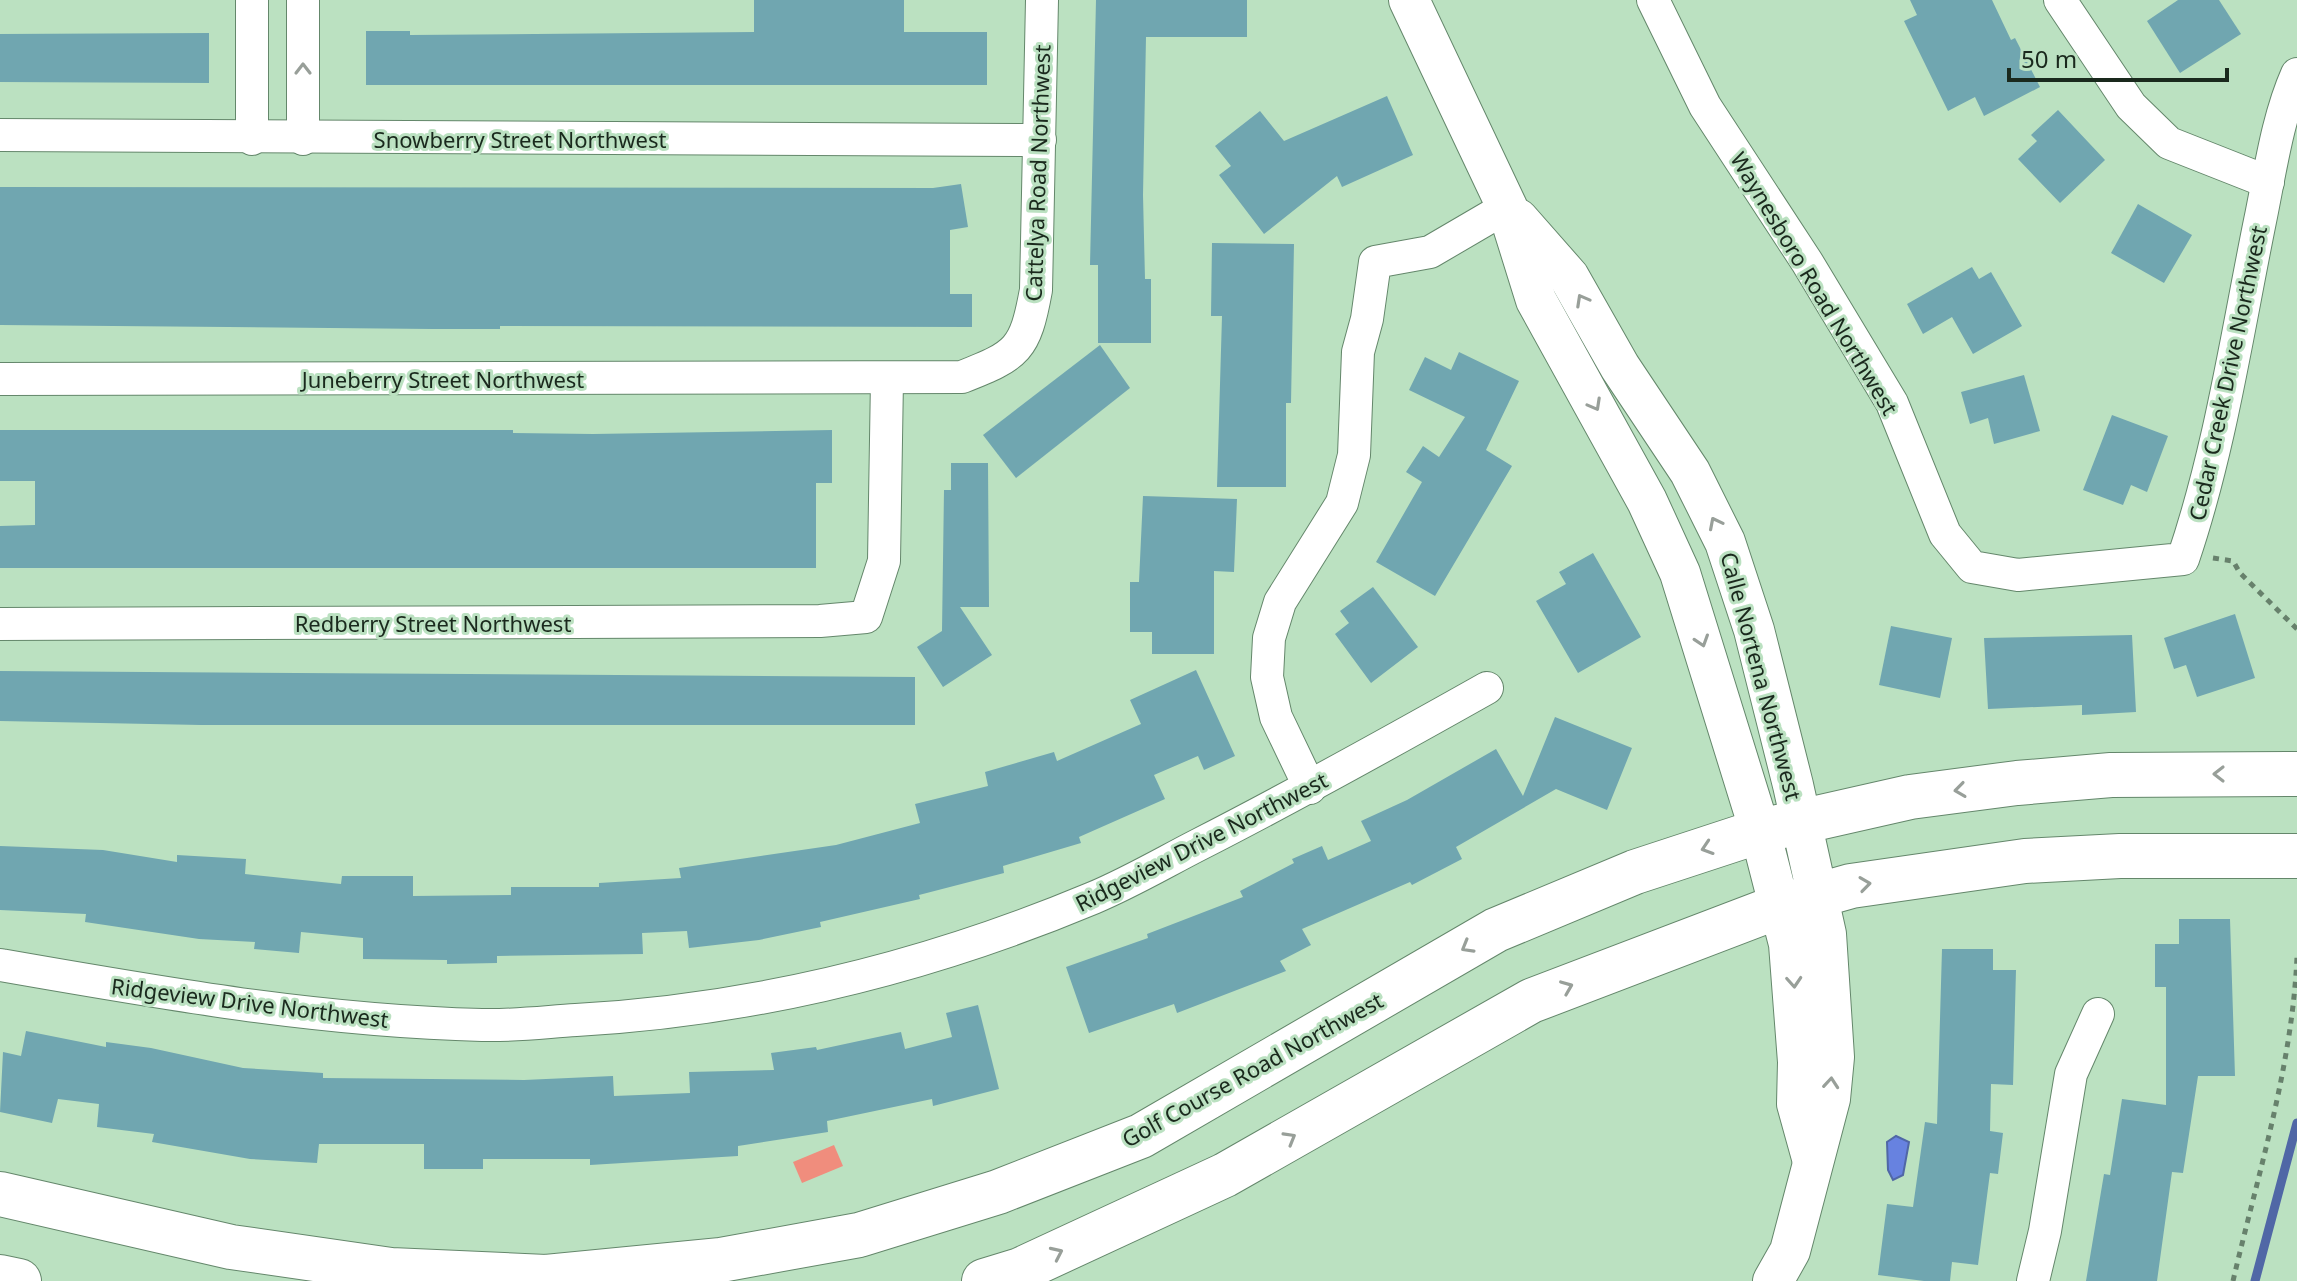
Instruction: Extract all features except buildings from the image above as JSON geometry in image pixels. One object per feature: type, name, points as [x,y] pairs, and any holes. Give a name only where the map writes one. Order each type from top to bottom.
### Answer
[{"type":"main road","name":"Golf Course Road Northwest","points":[[0,1194],[231,1247],[407,1270],[546,1277],[721,1260],[859,1235],[998,1192],[1141,1136],[1496,930],[1635,872],[1780,825],[1910,797],[2017,783],[2111,775],[2297,774]]},
{"type":"main road","points":[[984,1281],[1020,1270],[1225,1175],[1531,1001],[1799,900],[2025,861],[2120,856],[2297,856]]},
{"type":"main road","points":[[0,1277],[19,1281]]},
{"type":"street","points":[[252,0],[252,139]]},
{"type":"street","points":[[303,0],[303,139]]},
{"type":"street","name":"Cattelya Road Northwest","points":[[887,379],[962,377],[1000,362],[1028,334],[1036,290],[1042,0]]},
{"type":"street","name":"Calle Nortena Northwest","points":[[1409,0],[1507,207],[1536,300],[1647,501],[1680,573],[1780,825]]},
{"type":"street","name":"Waynesboro Road Northwest","points":[[1653,0],[1705,106],[1807,262],[1892,403],[1945,534],[1972,567],[2018,575],[2183,559]]},
{"type":"street","points":[[2060,0],[2131,106],[2169,143],[2268,182]]},
{"type":"street","name":"Cedar Creek Drive Northwest","points":[[2183,559],[2202,504],[2268,182],[2289,91],[2297,74]]},
{"type":"street","name":"Snowberry Street Northwest","points":[[0,135],[252,139],[1040,140]]},
{"type":"street","points":[[1310,788],[1276,717],[1267,677],[1269,638],[1280,602],[1342,503],[1354,455],[1358,352],[1367,319],[1375,262],[1430,252],[1507,207]]},
{"type":"street","name":"Calle Nortena Northwest","points":[[1507,207],[1569,277],[1620,367],[1690,472],[1725,542],[1754,630],[1780,825],[1799,900],[1794,974],[1797,1104],[1812,1158],[1790,1251],[1773,1281]]},
{"type":"street","name":"Juneberry Street Northwest","points":[[0,379],[887,379]]},
{"type":"street","name":"Redberry Street Northwest","points":[[0,624],[820,621],[866,617],[884,561],[887,379]]},
{"type":"street","name":"Ridgeview Drive Northwest","points":[[0,965],[197,1000],[343,1018],[486,1025],[650,1016],[755,1001],[883,971],[967,946],[1095,897],[1310,788],[1487,688]]},
{"type":"street","points":[[2033,1281],[2045,1231],[2071,1074],[2098,1014]]},
{"type":"path","points":[[2183,559],[2224,558],[2233,561],[2240,573],[2297,629]]},
{"type":"path","points":[[2233,1281],[2285,1062],[2295,1004],[2297,957]]},
{"type":"shaded area","points":[[834,1145],[843,1166],[802,1183],[793,1162]]},
{"type":"water","points":[[1896,1136],[1909,1142],[1903,1175],[1893,1180],[1888,1170],[1887,1142]]},
{"type":"waterway","points":[[2255,1281],[2297,1123]]}]
